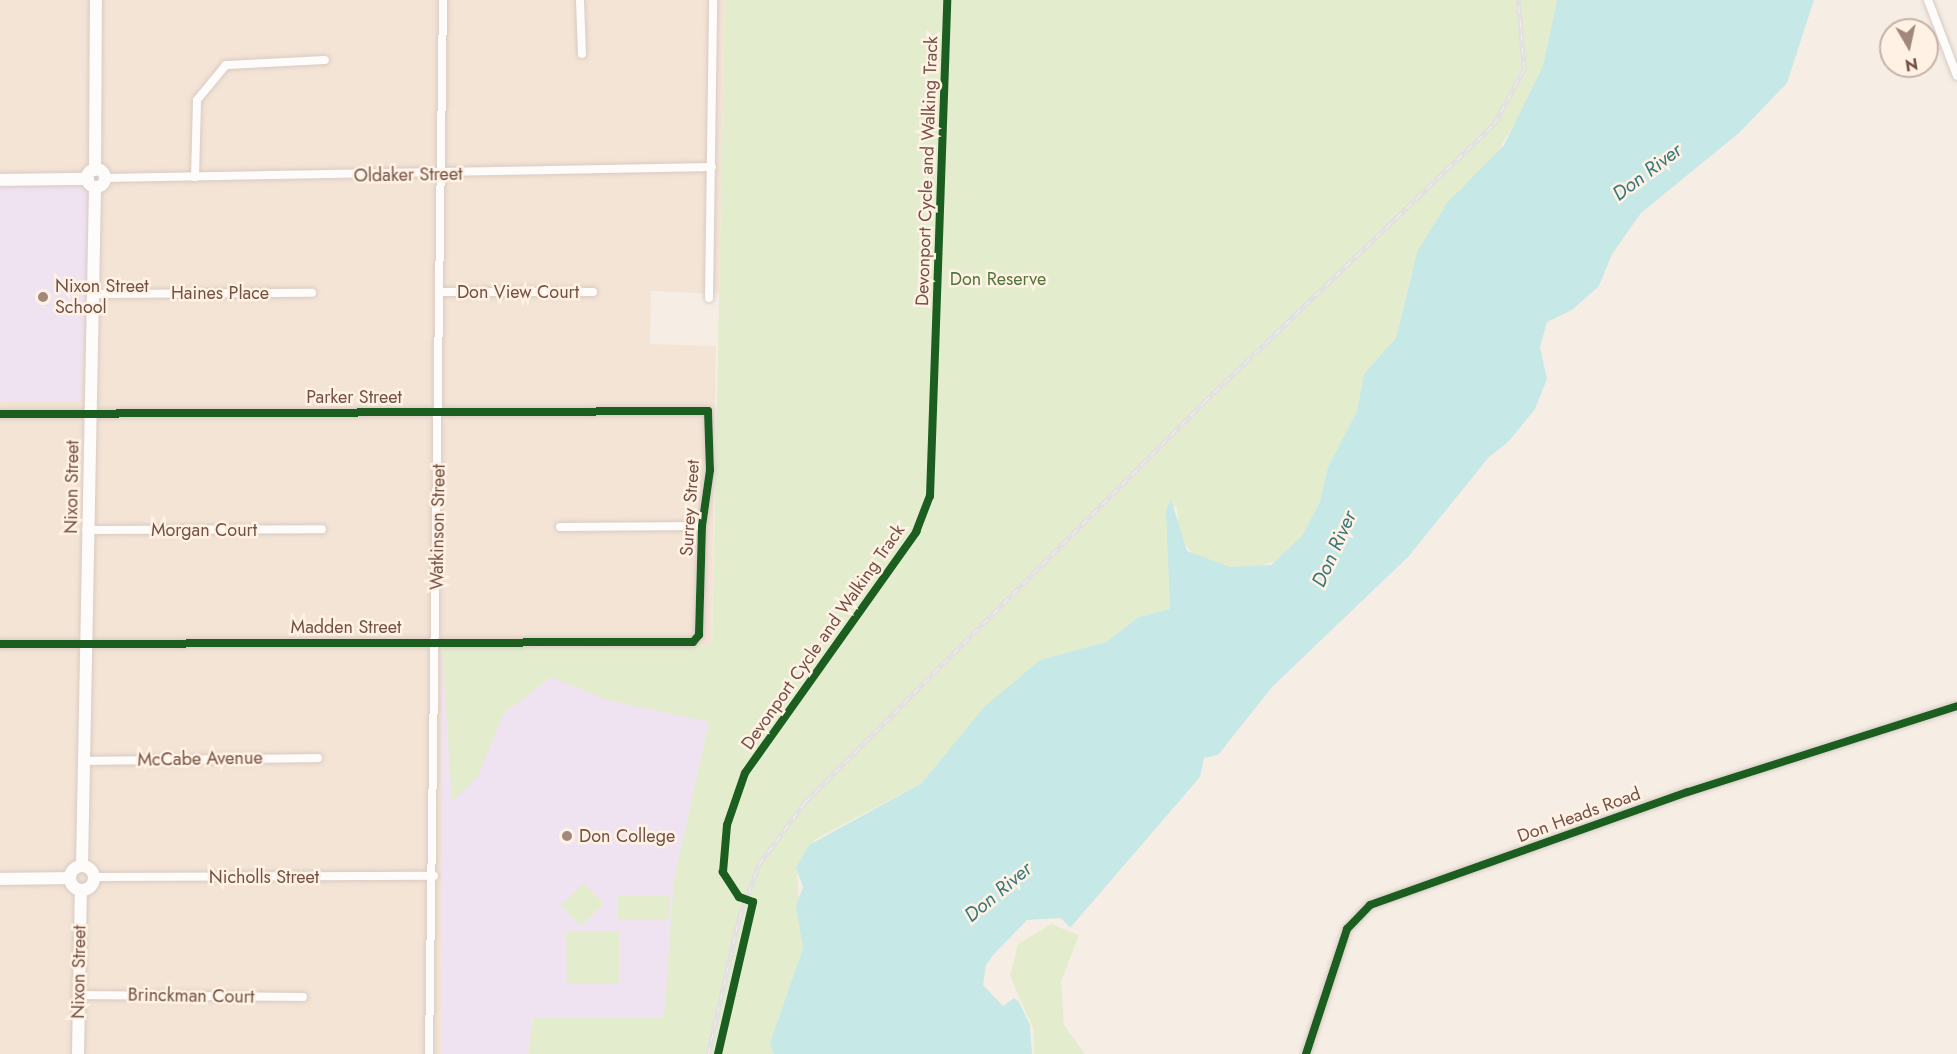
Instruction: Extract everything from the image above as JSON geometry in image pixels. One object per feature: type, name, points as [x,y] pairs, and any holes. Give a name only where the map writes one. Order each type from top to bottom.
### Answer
[{"type":"street","name":"Nixon Street","points":[[82,866],[88,413],[96,178],[96,0]]},
{"type":"street","name":"Watkinson Street","points":[[429,1054],[434,876],[444,175],[443,0]]},
{"type":"street","points":[[580,0],[582,54]]},
{"type":"street","points":[[709,298],[713,0]]},
{"type":"street","points":[[1928,0],[1957,76]]},
{"type":"street","points":[[195,177],[197,100],[226,66],[325,60]]},
{"type":"street","name":"Oldaker Street","points":[[0,180],[444,175],[712,167]]},
{"type":"street","name":"Don View Court","points":[[442,292],[593,292]]},
{"type":"street","name":"Haines Place","points":[[93,294],[312,293]]},
{"type":"street","name":"Parker Street","points":[[0,414],[708,411]]},
{"type":"street","name":"Surrey Street","points":[[693,642],[699,635],[702,526],[710,470],[708,411]]},
{"type":"street","points":[[560,527],[702,526]]},
{"type":"street","name":"Morgan Court","points":[[86,530],[322,529]]},
{"type":"street","name":"Madden Street","points":[[0,644],[693,642]]},
{"type":"street","name":"Don Heads Road","points":[[1306,1054],[1347,929],[1370,905],[1688,792],[1957,706]]},
{"type":"street","name":"McCabe Avenue","points":[[83,761],[318,758]]},
{"type":"street","points":[[0,879],[70,878],[82,866],[94,877],[81,890],[70,878]]},
{"type":"street","name":"Nicholls Street","points":[[94,877],[434,876]]},
{"type":"street","name":"Nixon Street","points":[[78,1054],[81,890]]},
{"type":"street","name":"Brinckman Court","points":[[79,995],[303,997]]},
{"type":"shaded area","points":[[0,0],[725,0],[719,294],[651,291],[650,344],[716,346],[712,646],[442,648],[443,1054],[0,1054]]},
{"type":"shaded area","name":"Nixon Street School","points":[[82,184],[91,194],[81,401],[0,401],[0,185]]},
{"type":"shaded area","name":"Don College","points":[[712,646],[709,721],[664,1019],[533,1018],[528,1054],[441,1054],[442,648]]},
{"type":"green space","name":"Don Reserve","points":[[725,0],[1557,0],[1543,66],[1525,106],[1493,160],[1461,188],[1413,267],[1396,338],[1364,374],[1357,411],[1328,467],[1320,501],[1302,536],[1280,559],[1256,568],[1230,567],[1193,554],[1179,536],[1177,508],[1168,503],[1170,609],[1139,617],[1106,642],[1040,660],[922,783],[814,840],[797,875],[803,948],[770,1043],[774,1054],[528,1054],[533,1018],[664,1018],[674,880],[709,722],[607,700],[551,677],[504,713],[478,776],[452,802],[442,648],[712,646]]},
{"type":"green space","points":[[584,883],[604,904],[581,926],[561,905]]},
{"type":"green space","points":[[618,895],[670,895],[670,919],[618,920]]},
{"type":"green space","points":[[1051,924],[1079,935],[1061,981],[1064,1025],[1085,1054],[1034,1054],[1033,1028],[1010,976],[1018,944]]},
{"type":"green space","points":[[619,931],[619,984],[567,984],[566,932]]},
{"type":"water","name":"Don River","points":[[1557,0],[1814,0],[1787,83],[1739,133],[1641,213],[1612,254],[1599,286],[1572,310],[1547,322],[1540,347],[1547,379],[1535,409],[1509,441],[1489,457],[1408,557],[1272,687],[1218,755],[1204,758],[1200,777],[1070,928],[1061,918],[1027,920],[994,954],[986,965],[983,985],[1003,1006],[1014,998],[1019,1002],[1030,1025],[1032,1054],[774,1054],[770,1043],[803,948],[796,906],[803,887],[796,868],[809,845],[922,783],[984,707],[1040,660],[1106,642],[1139,617],[1170,609],[1166,510],[1171,499],[1187,551],[1230,567],[1271,565],[1302,536],[1320,501],[1328,467],[1357,411],[1364,374],[1396,338],[1417,252],[1447,203],[1504,145],[1543,66]]},
{"type":"railway","points":[[708,1054],[739,918],[759,864],[805,802],[1204,402],[1494,124],[1524,69],[1518,0]]},
{"type":"cycle path","name":"Devonport Cycle and Walking Track","points":[[718,1054],[753,902],[739,897],[723,872],[727,825],[745,773],[916,532],[930,496],[947,0]]},
{"type":"cycle path","points":[[0,414],[708,411],[710,470],[702,526],[699,635],[693,642],[0,644]]},
{"type":"cycle path","points":[[1306,1054],[1347,929],[1370,905],[1688,792],[1957,706]]},
{"type":"place","name":"Nixon Street School","points":[[43,297]]},
{"type":"place","name":"Don College","points":[[567,836]]}]
